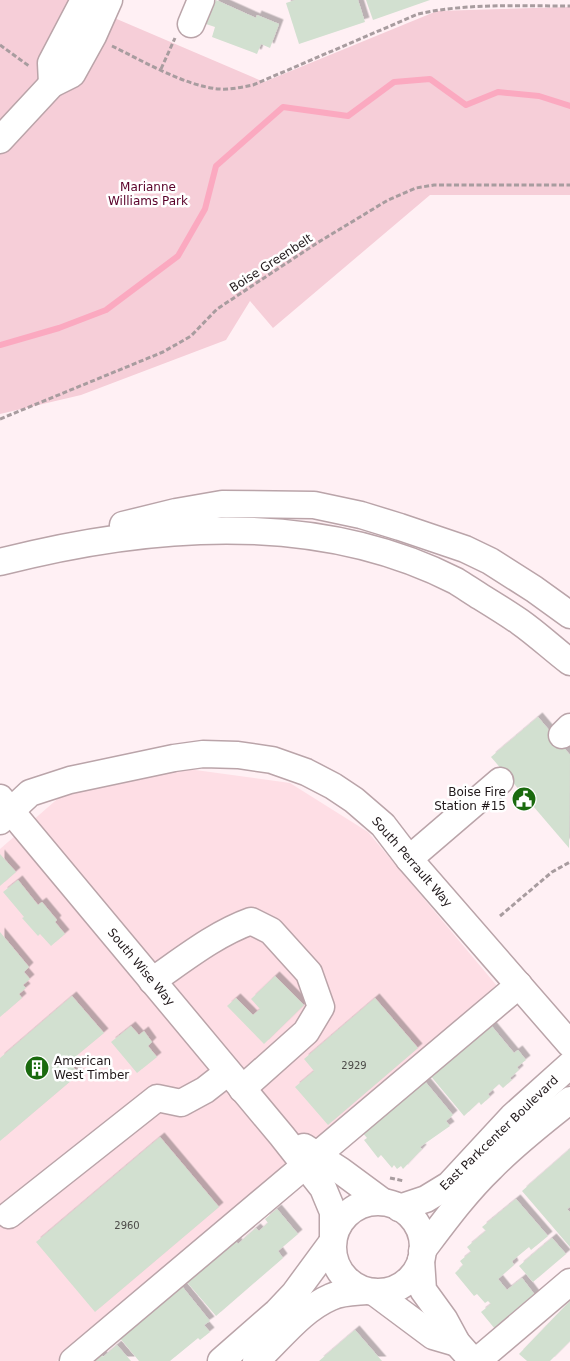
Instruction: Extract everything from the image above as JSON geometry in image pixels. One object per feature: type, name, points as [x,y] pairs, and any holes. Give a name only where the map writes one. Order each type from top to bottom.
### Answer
[{"type":"street","points":[[52,84],[51,63],[84,0]]},
{"type":"street","points":[[0,140],[52,84],[72,74],[93,36],[109,0]]},
{"type":"street","points":[[191,24],[201,0]]},
{"type":"street","points":[[44,551],[101,530],[176,512],[222,504],[314,506],[368,518],[465,549],[490,561],[570,615]]},
{"type":"street","points":[[0,562],[44,551],[108,539],[212,530],[258,530],[340,540],[417,564],[456,581],[521,622],[570,662]]},
{"type":"street","name":"South Perrault Way","points":[[3,810],[30,794],[70,780],[174,758],[203,754],[238,755],[272,760],[306,772],[333,786],[354,800],[383,826],[570,1044]]},
{"type":"street","points":[[410,859],[500,782]]},
{"type":"street","name":"South Wise Way","points":[[3,810],[152,981],[282,1136],[311,1160],[391,1205]]},
{"type":"street","points":[[9,1215],[157,1098],[181,1103],[205,1090],[235,1080],[306,1032],[321,1007],[309,973],[271,931],[252,921],[234,927],[208,942],[152,981]]},
{"type":"street","points":[[73,1361],[519,985]]},
{"type":"street","name":"East Parkcenter Boulevard","points":[[391,1205],[426,1199],[448,1185],[512,1117],[570,1065]]},
{"type":"street","name":"East Parkcenter Boulevard","points":[[421,1255],[453,1210],[491,1168],[570,1100]]},
{"type":"street","name":"South Wise Way","points":[[311,1160],[333,1212],[333,1241]]},
{"type":"street","points":[[221,1361],[277,1312],[298,1289],[333,1241],[336,1230],[342,1220],[360,1206],[372,1203],[391,1205],[408,1214],[416,1224],[421,1234],[423,1290],[465,1352]]},
{"type":"street","points":[[333,1241],[335,1260],[339,1271],[346,1280],[370,1291],[433,1336],[465,1352]]},
{"type":"street","points":[[256,1361],[296,1321],[313,1307],[332,1296],[393,1290],[415,1272],[421,1255]]},
{"type":"street","points":[[478,1361],[570,1282]]},
{"type":"path","points":[[111,46],[202,86],[221,89],[238,88],[253,85],[418,14],[468,7],[570,6]]},
{"type":"path","points":[[160,69],[179,28],[191,24]]},
{"type":"path","points":[[0,45],[31,68]]},
{"type":"path","name":"Boise Greenbelt","points":[[0,418],[163,352],[190,336],[217,309],[317,243],[388,200],[416,188],[434,185],[570,185]]},
{"type":"path","points":[[500,916],[552,872],[570,862]]},
{"type":"path","points":[[382,1176],[403,1181],[410,1179]]},
{"type":"shaded area","points":[[188,769],[290,783],[368,832],[497,986],[57,1361],[0,1361],[0,849],[78,781]]},
{"type":"green space","name":"Marianne Williams Park","points":[[0,0],[94,0],[91,8],[264,82],[437,11],[570,7],[570,195],[430,195],[273,328],[250,301],[226,340],[81,395],[0,414]]},
{"type":"building","points":[[216,0],[256,18],[257,15],[279,24],[270,48],[261,44],[257,54],[212,37],[215,27],[206,24]]},
{"type":"building","points":[[295,0],[358,0],[365,22],[299,44],[286,3]]},
{"type":"building","points":[[366,0],[430,0],[373,20]]},
{"type":"building","points":[[538,717],[570,755],[569,848],[491,757]]},
{"type":"building","points":[[0,854],[16,872],[0,886]]},
{"type":"building","points":[[18,880],[38,905],[42,902],[57,920],[55,922],[65,934],[51,946],[40,934],[38,936],[22,918],[24,917],[3,892]]},
{"type":"building","points":[[0,932],[29,967],[24,972],[30,979],[23,985],[26,988],[19,994],[22,998],[0,1017]]},
{"type":"building","points":[[275,976],[304,1005],[264,1044],[227,1006],[236,998],[253,1015],[260,1009],[251,999]]},
{"type":"building","name":"American West Timber","points":[[72,996],[104,1033],[69,1062],[79,1074],[0,1141],[0,1058]]},
{"type":"building","points":[[375,998],[418,1048],[328,1125],[295,1087],[314,1071],[304,1059]]},
{"type":"building","points":[[490,1024],[514,1053],[518,1050],[526,1060],[517,1067],[519,1070],[510,1078],[512,1080],[503,1088],[499,1084],[488,1094],[490,1097],[481,1105],[479,1102],[464,1116],[429,1074]]},
{"type":"building","points":[[131,1026],[139,1035],[144,1031],[152,1042],[148,1046],[157,1057],[137,1073],[111,1042]]},
{"type":"building","points":[[423,1079],[453,1115],[446,1121],[450,1126],[420,1147],[422,1149],[403,1169],[401,1166],[397,1169],[394,1165],[392,1168],[381,1155],[378,1158],[364,1140],[367,1138],[361,1131]]},
{"type":"building","points":[[160,1137],[219,1207],[95,1312],[36,1242]]},
{"type":"building","points":[[570,1149],[570,1207],[567,1209],[570,1212],[570,1247],[522,1191]]},
{"type":"building","points":[[516,1199],[548,1236],[531,1250],[529,1247],[512,1261],[514,1265],[498,1279],[507,1290],[522,1278],[535,1295],[495,1329],[481,1312],[491,1304],[488,1301],[485,1303],[477,1294],[474,1296],[455,1273],[463,1265],[460,1261],[471,1252],[467,1247],[486,1231],[482,1227]]},
{"type":"building","points":[[277,1209],[298,1234],[278,1251],[283,1258],[216,1316],[185,1280],[234,1239],[238,1244],[256,1228],[259,1231],[268,1223],[265,1219]]},
{"type":"building","points":[[552,1238],[566,1254],[533,1282],[519,1266]]},
{"type":"building","points":[[181,1285],[210,1321],[204,1325],[210,1332],[200,1340],[198,1338],[170,1361],[139,1361],[119,1337]]},
{"type":"building","points":[[570,1301],[570,1341],[550,1361],[527,1361],[519,1354]]},
{"type":"building","points":[[355,1330],[382,1361],[319,1361]]},
{"type":"building","points":[[117,1345],[131,1361],[90,1361],[100,1353],[103,1357]]},
{"type":"waterway","points":[[0,345],[59,328],[106,310],[178,256],[205,209],[216,166],[283,107],[348,116],[394,82],[430,79],[466,105],[498,92],[539,96],[570,106]]},
{"type":"place","name":"Boise Fire Station #15","points":[[524,799]]},
{"type":"place","name":"American West Timber","points":[[37,1068]]}]
